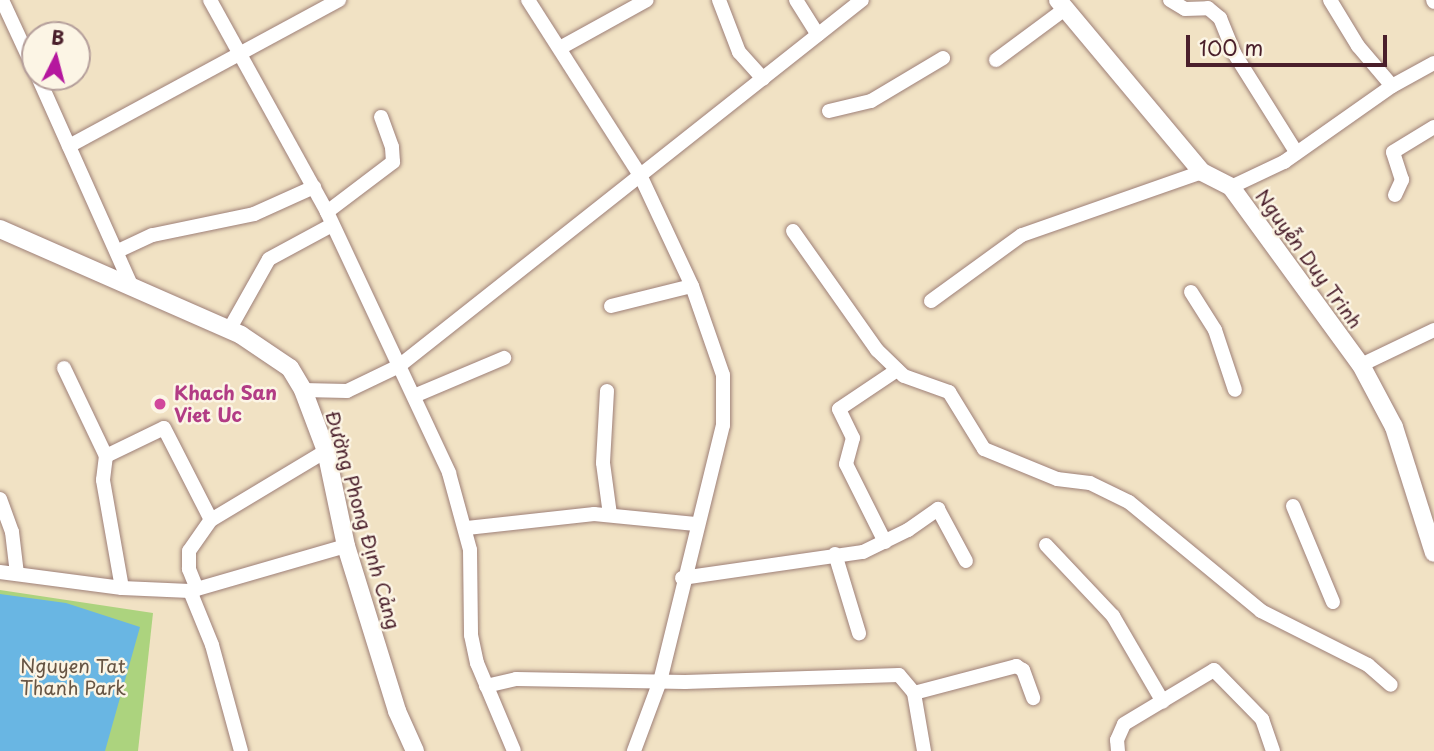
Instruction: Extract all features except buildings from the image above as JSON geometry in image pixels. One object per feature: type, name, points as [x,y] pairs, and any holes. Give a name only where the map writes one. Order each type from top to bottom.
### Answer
[{"type":"street","points":[[2,0],[21,41]]},
{"type":"street","points":[[210,0],[314,187],[453,484],[467,528],[471,635],[486,686],[514,751]]},
{"type":"street","points":[[69,146],[239,51],[339,0]]},
{"type":"street","points":[[528,0],[640,175],[692,286],[719,352],[725,395],[723,425],[682,578],[660,681],[634,751]]},
{"type":"street","points":[[560,48],[647,0]]},
{"type":"street","points":[[719,0],[739,51],[763,79]]},
{"type":"street","points":[[796,0],[818,35]]},
{"type":"street","points":[[303,390],[347,391],[399,366],[862,0]]},
{"type":"street","points":[[1170,0],[1185,9],[1208,8],[1220,18],[1234,53],[1296,152]]},
{"type":"street","points":[[1330,0],[1358,46],[1392,86]]},
{"type":"street","points":[[996,60],[1062,4]]},
{"type":"street","name":"Nguyễn Duy Trinh","points":[[1062,4],[1202,172],[1231,187],[1361,365],[1394,427],[1434,553]]},
{"type":"street","points":[[829,111],[871,101],[943,58]]},
{"type":"street","points":[[1231,187],[1296,152],[1392,86],[1434,63]]},
{"type":"street","points":[[44,91],[134,289]]},
{"type":"street","points":[[229,330],[269,259],[330,219],[393,162],[392,147],[381,117]]},
{"type":"street","points":[[1395,195],[1402,180],[1393,152],[1434,127]]},
{"type":"street","points":[[931,301],[1022,235],[1202,172]]},
{"type":"street","points":[[118,251],[153,235],[254,214],[314,187]]},
{"type":"street","name":"Đường Phong Định Cảng","points":[[0,229],[229,330],[273,353],[303,390],[326,451],[346,546],[397,711],[415,751]]},
{"type":"street","points":[[793,231],[831,289],[897,370],[949,391],[984,449],[1057,480],[1090,483],[1129,502],[1261,611],[1368,665],[1391,685]]},
{"type":"street","points":[[611,306],[692,286]]},
{"type":"street","points":[[1192,292],[1215,330],[1234,390]]},
{"type":"street","points":[[1361,365],[1434,330]]},
{"type":"street","points":[[414,396],[504,358]]},
{"type":"street","points":[[64,368],[106,456],[103,480],[122,588]]},
{"type":"street","points":[[885,542],[846,464],[853,438],[839,409],[897,370]]},
{"type":"street","points":[[607,391],[603,449],[610,515]]},
{"type":"street","points":[[106,456],[164,428],[211,520]]},
{"type":"street","points":[[241,751],[194,590],[189,569],[189,551],[211,520],[326,451]]},
{"type":"street","points":[[0,499],[12,532],[17,574]]},
{"type":"street","points":[[1293,506],[1333,602]]},
{"type":"street","points":[[682,578],[863,552],[885,542],[937,509],[966,561]]},
{"type":"street","points":[[467,528],[610,515],[696,524]]},
{"type":"street","points":[[1046,545],[1113,616],[1163,702]]},
{"type":"street","points":[[0,572],[122,588],[194,590],[346,546]]},
{"type":"street","points":[[835,554],[859,633]]},
{"type":"street","points":[[914,693],[1016,666],[1023,670],[1033,698]]},
{"type":"street","points":[[1118,751],[1116,740],[1124,724],[1214,670],[1262,719],[1273,751]]},
{"type":"street","points":[[486,686],[516,679],[660,681],[890,674],[907,679],[914,693],[924,751]]},
{"type":"green space","name":"Nguyen Tat Thanh Park","points":[[0,590],[153,613],[138,751],[0,751]]},
{"type":"water","name":"Nguyen Tat Thanh Park","points":[[0,594],[66,603],[140,627],[105,751],[0,751]]},
{"type":"place","name":"Khach San Viet Uc","points":[[160,404]]}]
